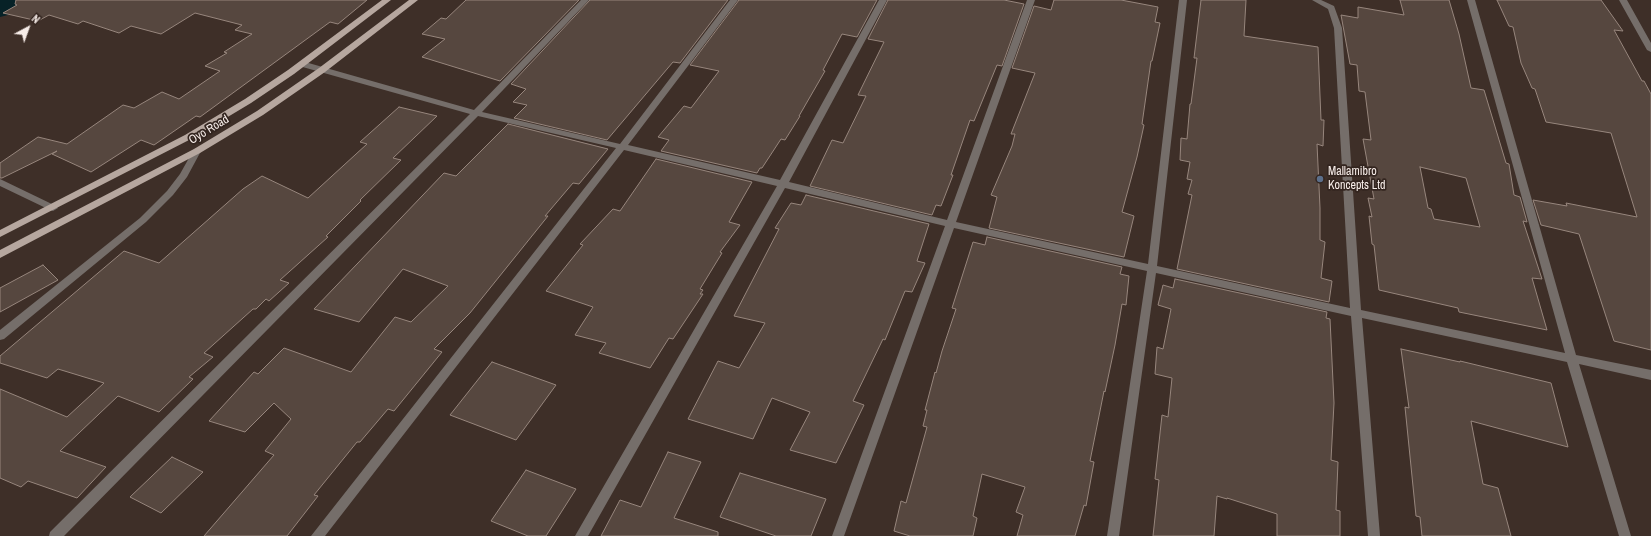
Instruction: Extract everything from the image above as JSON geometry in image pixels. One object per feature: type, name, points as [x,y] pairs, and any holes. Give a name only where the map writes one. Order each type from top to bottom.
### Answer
[{"type":"main road","name":"Oyo Road","points":[[0,234],[188,137],[248,101],[302,64],[387,0]]},
{"type":"main road","name":"Oyo Road","points":[[0,254],[197,152],[260,113],[322,70],[414,0]]},
{"type":"street","points":[[55,536],[476,113],[585,0]]},
{"type":"street","points":[[317,536],[622,147],[734,0]]},
{"type":"street","points":[[582,536],[783,184],[883,0]]},
{"type":"street","points":[[838,536],[949,224],[1031,0]]},
{"type":"street","points":[[1113,536],[1152,269],[1183,0]]},
{"type":"street","points":[[1316,0],[1331,8],[1338,28],[1356,314],[1374,536]]},
{"type":"street","points":[[1471,0],[1572,359],[1625,536]]},
{"type":"street","points":[[1623,0],[1651,50]]},
{"type":"street","points":[[302,64],[476,113],[949,224],[1356,314],[1651,375]]},
{"type":"street","points":[[0,336],[143,220],[170,193],[197,152]]},
{"type":"street","points":[[0,182],[53,208]]},
{"type":"building","points":[[16,0],[367,0],[338,24],[330,22],[200,117],[196,116],[154,145],[141,140],[91,172],[52,154],[57,151],[0,178],[0,163],[38,137],[67,144],[123,105],[134,108],[162,92],[179,99],[220,71],[205,66],[227,53],[224,52],[252,34],[235,30],[242,25],[195,13],[161,34],[131,26],[119,33],[83,21],[78,24],[49,15],[38,21],[3,13],[17,5],[15,4]]},
{"type":"building","points":[[466,0],[579,0],[500,81],[422,57],[445,39],[422,34],[441,18],[446,19]]},
{"type":"building","points":[[590,0],[728,0],[680,63],[673,62],[607,140],[514,118],[527,105],[513,102],[526,89],[511,84]]},
{"type":"building","points":[[739,0],[877,0],[857,37],[842,34],[823,70],[825,71],[800,116],[785,140],[781,139],[762,168],[760,168],[757,173],[661,151],[669,140],[658,137],[684,106],[691,108],[719,71],[690,65]]},
{"type":"building","points":[[888,0],[1004,0],[1024,4],[1002,66],[997,65],[974,121],[970,120],[951,175],[953,175],[941,206],[936,205],[932,215],[810,186],[832,140],[843,143],[866,96],[858,95],[884,42],[868,39]]},
{"type":"building","points":[[1054,0],[1121,0],[1158,7],[1155,22],[1160,23],[1151,61],[1142,124],[1144,125],[1122,212],[1134,216],[1124,257],[989,228],[997,197],[991,195],[1012,146],[1015,134],[1011,134],[1035,73],[1012,68],[1034,6],[1051,10]]},
{"type":"building","points":[[1201,0],[1246,0],[1244,36],[1318,47],[1321,120],[1324,120],[1323,146],[1317,144],[1320,240],[1325,242],[1321,278],[1332,281],[1329,302],[1177,269],[1192,195],[1188,194],[1192,180],[1187,179],[1190,162],[1180,160],[1181,138],[1187,139],[1190,104],[1197,58],[1194,58]]},
{"type":"building","points":[[1400,0],[1449,0],[1459,34],[1471,88],[1484,90],[1506,163],[1509,164],[1514,195],[1520,197],[1527,222],[1523,221],[1542,279],[1532,278],[1547,330],[1459,312],[1458,308],[1379,290],[1369,216],[1372,217],[1368,198],[1374,199],[1363,139],[1371,140],[1365,92],[1359,91],[1357,65],[1350,64],[1341,15],[1358,18],[1358,7],[1404,15]],"holes":[[[1420,167],[1466,178],[1480,227],[1434,219],[1431,209],[1428,208]]]},
{"type":"building","points":[[1497,0],[1601,0],[1623,31],[1614,30],[1642,81],[1644,81],[1651,94],[1651,350],[1614,341],[1579,234],[1541,225],[1533,200],[1567,206],[1566,203],[1637,217],[1611,133],[1546,122],[1535,89],[1532,88],[1521,63],[1513,27],[1509,26]]},
{"type":"building","points":[[399,107],[437,116],[393,158],[401,160],[326,236],[328,237],[280,280],[289,283],[269,301],[266,299],[256,309],[253,309],[204,353],[213,357],[189,377],[193,379],[159,412],[118,396],[60,451],[106,467],[77,498],[28,481],[21,487],[0,478],[0,389],[67,417],[104,383],[58,369],[47,378],[0,363],[0,356],[124,251],[159,263],[243,189],[262,176],[308,198],[367,144],[360,142]]},
{"type":"building","points":[[508,124],[608,149],[579,184],[573,183],[545,216],[548,216],[470,313],[434,349],[442,352],[394,411],[388,409],[360,442],[357,442],[314,495],[318,496],[287,536],[204,536],[274,455],[265,451],[291,419],[274,403],[245,432],[209,421],[254,372],[258,374],[284,348],[351,372],[395,317],[411,322],[448,286],[403,269],[359,322],[314,309],[444,173],[456,176]]},
{"type":"building","points":[[656,159],[752,182],[729,222],[740,225],[720,252],[722,253],[700,289],[703,290],[700,294],[703,294],[673,339],[669,338],[650,368],[599,353],[606,343],[575,335],[593,307],[546,291],[583,245],[580,244],[613,209],[620,211]]},
{"type":"building","points":[[806,195],[929,224],[917,261],[925,263],[912,292],[905,291],[885,340],[883,339],[853,401],[864,405],[836,463],[790,450],[810,412],[772,398],[753,439],[688,419],[718,361],[739,368],[765,323],[734,316],[779,229],[775,228],[791,203],[801,205]]},
{"type":"building","points":[[987,237],[1122,267],[1120,274],[1129,276],[1126,305],[1122,304],[1115,345],[1090,461],[1094,462],[1086,506],[1084,505],[1075,536],[1017,536],[1023,515],[1016,512],[1025,487],[982,474],[973,516],[977,518],[973,536],[910,536],[894,531],[901,501],[906,503],[927,427],[923,426],[927,410],[925,410],[935,372],[936,373],[956,309],[952,308],[973,242],[985,245]]},
{"type":"building","points":[[43,265],[58,280],[0,312],[0,288]]},
{"type":"building","points":[[1175,279],[1327,312],[1326,318],[1330,319],[1334,403],[1331,460],[1338,462],[1336,510],[1340,511],[1340,536],[1277,536],[1277,514],[1217,496],[1214,536],[1153,536],[1159,480],[1155,479],[1162,415],[1168,417],[1172,378],[1155,374],[1157,347],[1163,349],[1171,309],[1158,305],[1163,285],[1173,288]]},
{"type":"building","points":[[1401,349],[1460,361],[1551,383],[1568,447],[1471,421],[1483,484],[1498,488],[1511,536],[1422,536],[1420,517],[1416,516],[1405,407],[1409,408]]},
{"type":"building","points":[[492,362],[556,385],[516,440],[450,415]]},
{"type":"building","points":[[668,452],[701,462],[674,518],[718,532],[718,536],[601,536],[620,500],[641,507]]},
{"type":"building","points":[[172,457],[203,472],[161,513],[130,497]]},
{"type":"building","points":[[526,470],[576,489],[546,536],[528,536],[491,521]]},
{"type":"building","points":[[740,473],[826,499],[811,536],[776,536],[720,517]]},
{"type":"waterway","points":[[0,7],[11,0]]},
{"type":"place","name":"Mallamibro Koncepts Ltd","points":[[1320,179]]}]
